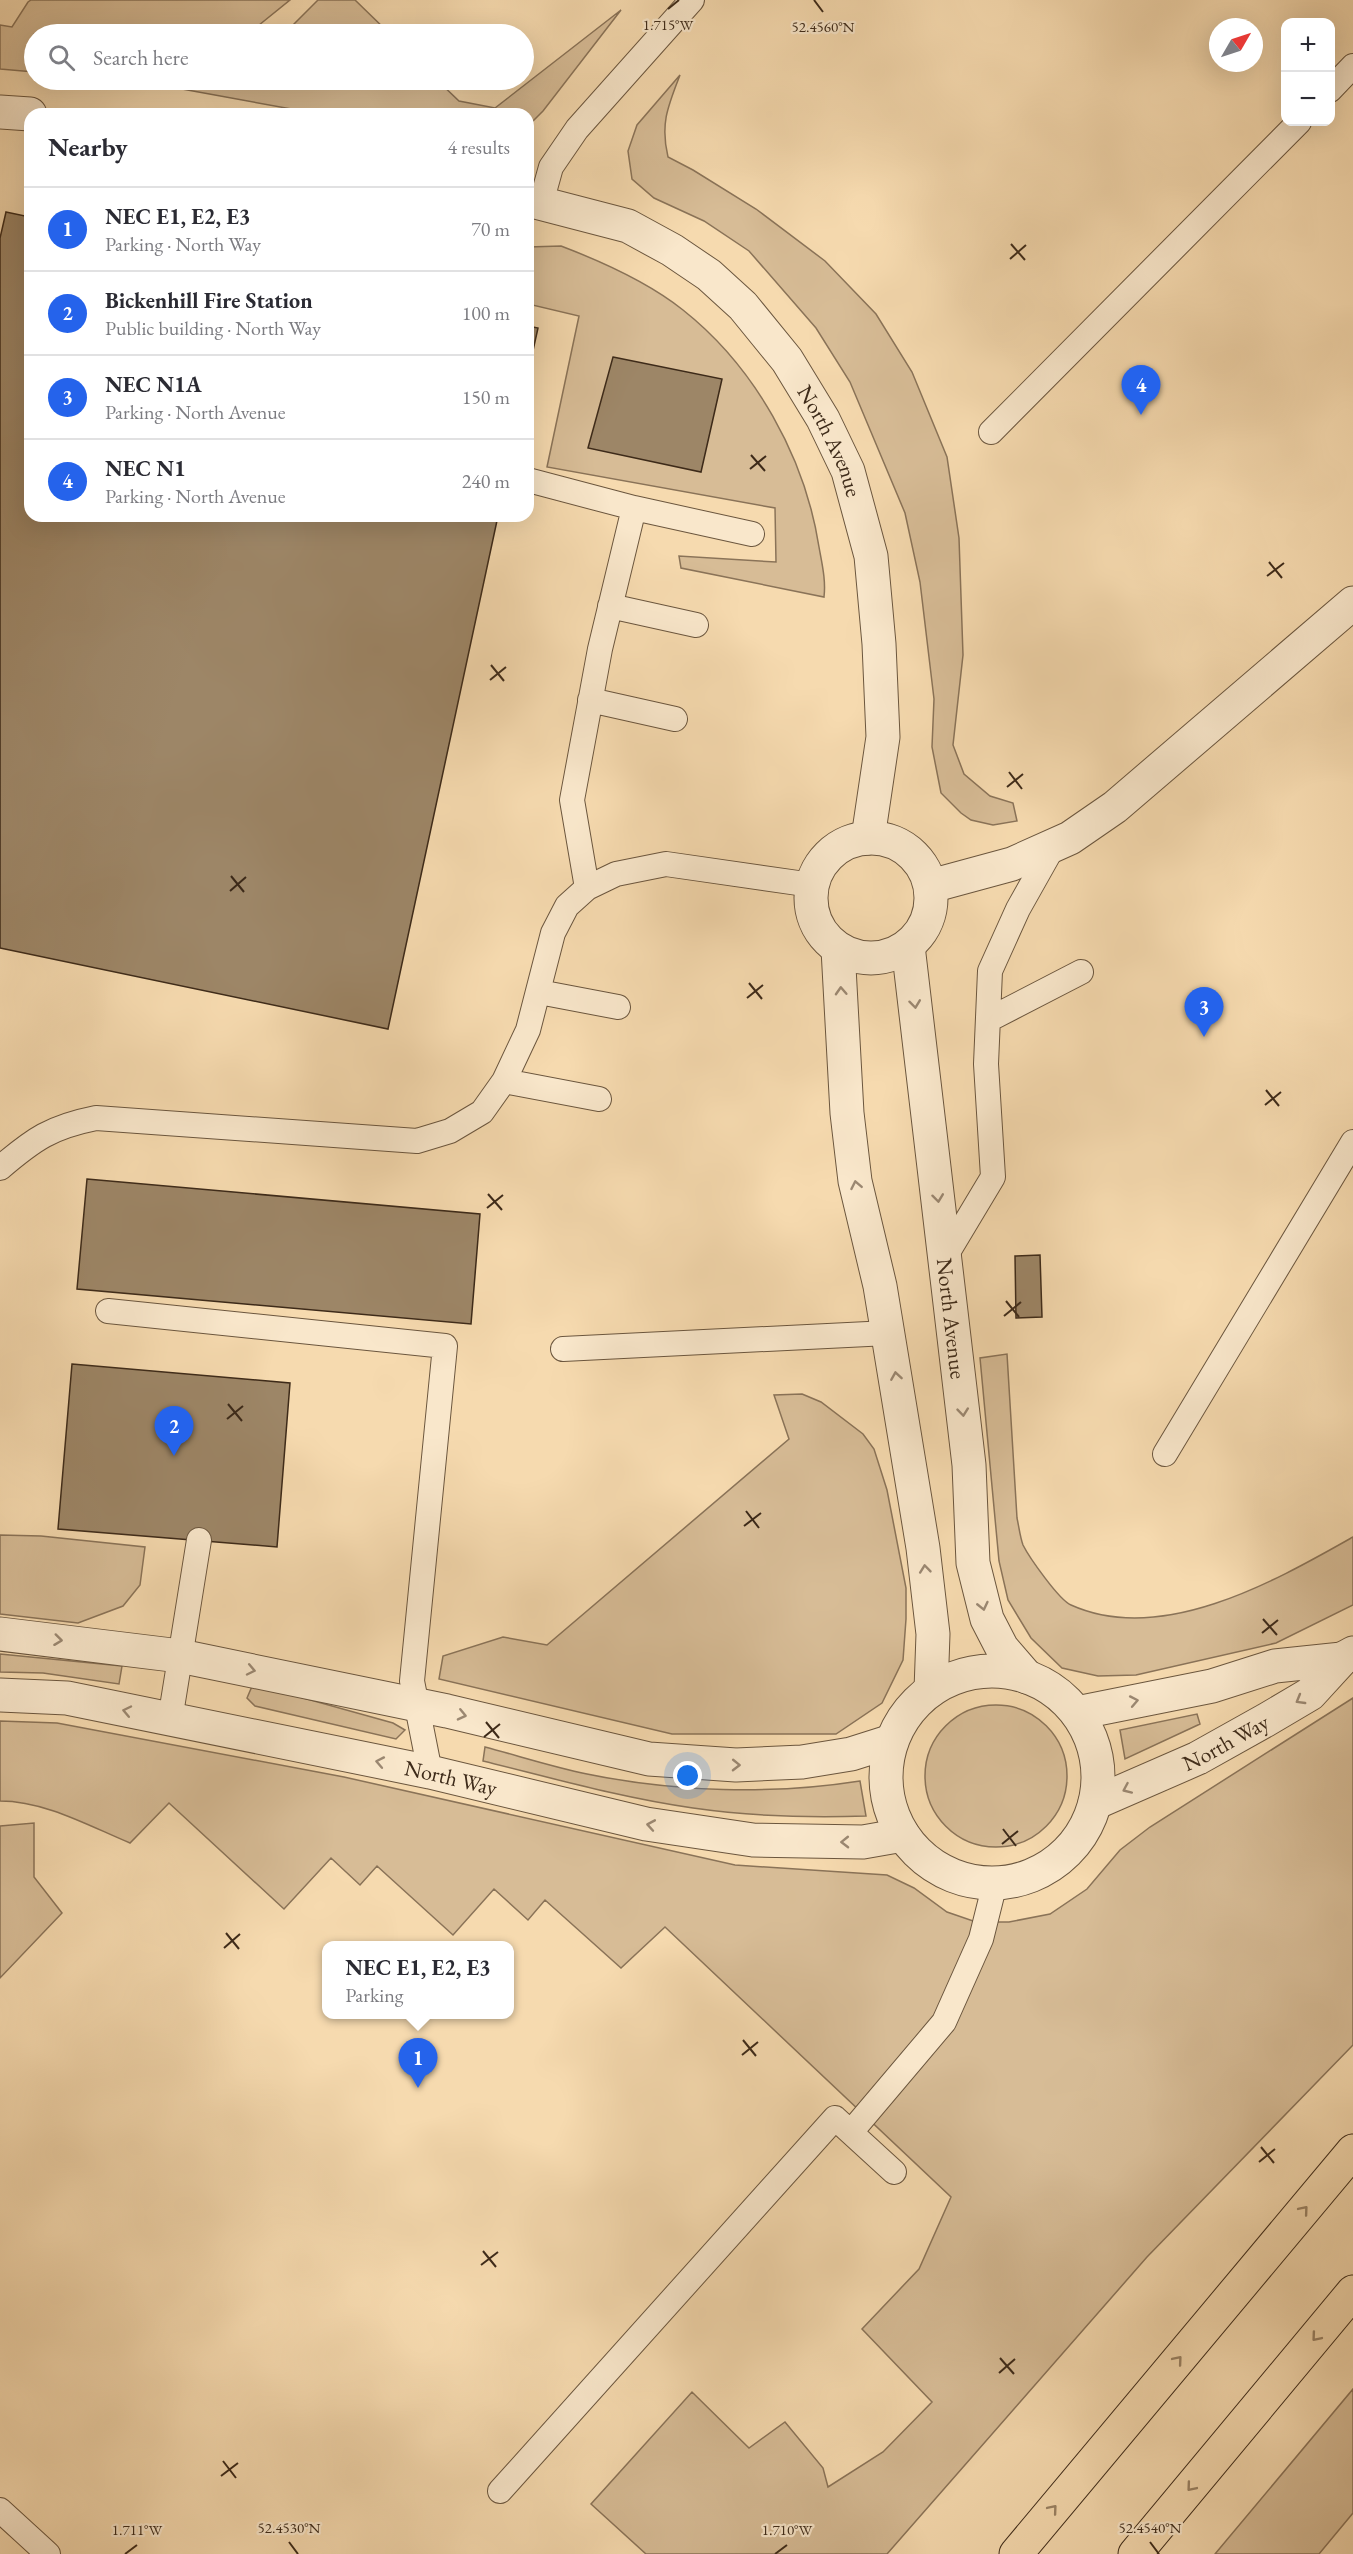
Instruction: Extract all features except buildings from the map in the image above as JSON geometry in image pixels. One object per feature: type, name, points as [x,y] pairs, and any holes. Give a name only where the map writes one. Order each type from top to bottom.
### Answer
[{"type":"highway","points":[[1016,2554],[1353,2151]]},
{"type":"highway","points":[[1135,2554],[1353,2292]]},
{"type":"street","points":[[0,112],[24,114]]},
{"type":"street","name":"North Avenue","points":[[534,201],[628,226],[672,250],[709,275],[743,306],[787,360],[823,419],[848,471],[871,556],[879,644],[883,737],[868,838]]},
{"type":"street","points":[[931,886],[1012,864],[1070,838],[1115,807],[1353,603]]},
{"type":"street","points":[[868,838],[889,841],[902,846],[918,860],[931,886],[931,908],[926,924],[908,946],[890,956],[871,959],[850,955],[838,949],[823,935],[815,920],[810,900],[812,885],[820,865],[827,856],[845,844],[868,838]]},
{"type":"street","name":"North Avenue","points":[[908,946],[969,1465],[974,1563],[987,1619],[1002,1648],[1027,1677]]},
{"type":"street","points":[[838,949],[847,1113],[855,1181],[888,1333],[923,1548],[933,1634],[931,1690]]},
{"type":"street","points":[[0,1634],[180,1656],[416,1704],[649,1760],[736,1765],[802,1762],[852,1754],[892,1740]]},
{"type":"street","name":"North Way","points":[[1077,1713],[1212,1686],[1275,1665],[1347,1656]]},
{"type":"street","name":"North Way","points":[[1095,1803],[1198,1758],[1269,1719],[1310,1694],[1347,1656]]},
{"type":"street","points":[[994,1671],[1027,1677],[1054,1691],[1077,1713],[1089,1733],[1096,1756],[1098,1780],[1095,1803],[1085,1828],[1069,1851],[1047,1868],[1022,1879],[994,1884],[968,1880],[943,1871],[920,1856],[903,1835],[892,1813],[886,1789],[886,1764],[892,1740],[907,1712],[931,1690],[961,1675],[994,1671]]},
{"type":"street","name":"North Way","points":[[0,1695],[67,1698],[430,1772],[646,1824],[753,1840],[863,1842],[903,1835]]},
{"type":"lane","points":[[534,201],[552,167],[577,129],[692,0]]},
{"type":"lane","points":[[1335,85],[1353,66]]},
{"type":"lane","points":[[991,432],[1295,126]]},
{"type":"lane","points":[[534,482],[634,508],[752,534]]},
{"type":"lane","points":[[587,888],[572,800],[590,700],[634,508]]},
{"type":"lane","points":[[610,606],[696,625]]},
{"type":"lane","points":[[590,700],[675,719]]},
{"type":"lane","points":[[945,1257],[993,1177],[986,1064],[990,971],[1018,909],[1054,845]]},
{"type":"lane","points":[[0,1168],[34,1139],[67,1124],[96,1118],[417,1141],[450,1131],[482,1112],[504,1081],[528,1030],[554,933],[567,906],[587,888],[616,874],[666,864],[812,885]]},
{"type":"lane","points":[[988,1020],[1081,972]]},
{"type":"lane","points":[[539,992],[618,1007]]},
{"type":"lane","points":[[504,1081],[600,1099]]},
{"type":"lane","points":[[1166,1454],[1353,1142]]},
{"type":"lane","points":[[108,1311],[445,1346],[412,1681],[430,1772]]},
{"type":"lane","points":[[563,1349],[888,1333]]},
{"type":"lane","points":[[170,1720],[199,1540]]},
{"type":"lane","points":[[850,2132],[944,2022],[981,1939],[994,1884]]},
{"type":"lane","points":[[500,2491],[835,2118],[894,2172]]},
{"type":"lane","points":[[0,2510],[48,2554]]},
{"type":"shaded area","points":[[31,0],[290,0],[260,24],[24,24],[24,71],[0,69],[0,25],[12,27]]},
{"type":"shaded area","points":[[318,0],[355,0],[380,24],[294,24]]},
{"type":"shaded area","points":[[621,10],[534,120],[534,108],[495,108],[518,90],[534,90],[534,78]]},
{"type":"shaded area","points":[[680,75],[666,115],[665,135],[668,157],[756,209],[825,261],[876,314],[912,372],[947,457],[959,538],[963,655],[953,745],[964,774],[990,796],[1013,803],[1017,821],[993,825],[971,820],[941,793],[932,747],[934,699],[920,582],[905,513],[850,382],[816,328],[749,251],[704,221],[654,198],[632,179],[628,151],[637,125]]},
{"type":"shaded area","points":[[187,90],[447,90],[459,101],[495,108],[286,108]]},
{"type":"shaded area","points":[[561,246],[655,290],[683,310],[733,358],[773,416],[802,480],[819,547],[824,578],[824,597],[681,568],[679,556],[776,562],[775,508],[547,467],[579,316],[534,305],[534,247]]},
{"type":"shaded area","points":[[1007,1354],[1017,1518],[1021,1539],[1026,1551],[1052,1587],[1071,1605],[1106,1616],[1142,1618],[1180,1613],[1217,1603],[1253,1589],[1353,1537],[1353,1605],[1276,1643],[1136,1675],[1098,1676],[1062,1668],[1031,1638],[1008,1600],[999,1561],[980,1358]]},
{"type":"shaded area","points":[[802,1394],[821,1402],[863,1434],[874,1449],[887,1490],[906,1588],[906,1619],[903,1660],[882,1703],[836,1734],[672,1734],[439,1679],[443,1656],[503,1637],[547,1645],[789,1439],[774,1395]]},
{"type":"shaded area","points":[[0,1535],[41,1536],[145,1547],[140,1585],[123,1606],[78,1623],[0,1614]]},
{"type":"shaded area","points":[[0,1654],[122,1666],[119,1684],[43,1673],[0,1672]]},
{"type":"shaded area","points":[[253,1684],[393,1723],[405,1730],[396,1739],[255,1706],[247,1698]]},
{"type":"shaded area","points":[[1353,1698],[1353,2045],[1147,2257],[887,2554],[646,2554],[591,2504],[692,2392],[749,2448],[785,2422],[823,2468],[828,2487],[883,2452],[932,2402],[862,2329],[919,2269],[951,2197],[665,1927],[621,1968],[545,1900],[528,1920],[494,1889],[453,1935],[377,1866],[360,1885],[331,1858],[284,1909],[169,1803],[130,1843],[50,1810],[34,1805],[0,1801],[0,1721],[57,1723],[344,1777],[735,1865],[887,1875],[914,1888],[947,1912],[976,1922],[1009,1922],[1050,1914],[1087,1889],[1120,1850],[1150,1827]]},
{"type":"shaded area","points":[[996,1705],[1023,1710],[1046,1726],[1062,1749],[1067,1776],[1062,1803],[1046,1826],[1023,1842],[996,1847],[969,1842],[946,1826],[930,1803],[925,1776],[930,1749],[946,1726],[969,1710]]},
{"type":"shaded area","points":[[1197,1714],[1200,1724],[1125,1759],[1120,1730]]},
{"type":"shaded area","points":[[485,1747],[587,1774],[654,1785],[758,1790],[860,1781],[866,1816],[757,1815],[666,1804],[483,1761]]},
{"type":"shaded area","points":[[34,1823],[34,1877],[62,1913],[0,1978],[0,1826]]},
{"type":"shaded area","points":[[1353,2389],[1353,2513],[1319,2554],[1215,2554]]},
{"type":"place","name":"NEC N1","points":[[1141,415]]},
{"type":"place","name":"NEC N1A","points":[[1204,1037]]},
{"type":"place","name":"Bickenhill Fire Station","points":[[174,1456]]},
{"type":"place","name":"NEC E1, E2, E3","points":[[418,2088]]}]
